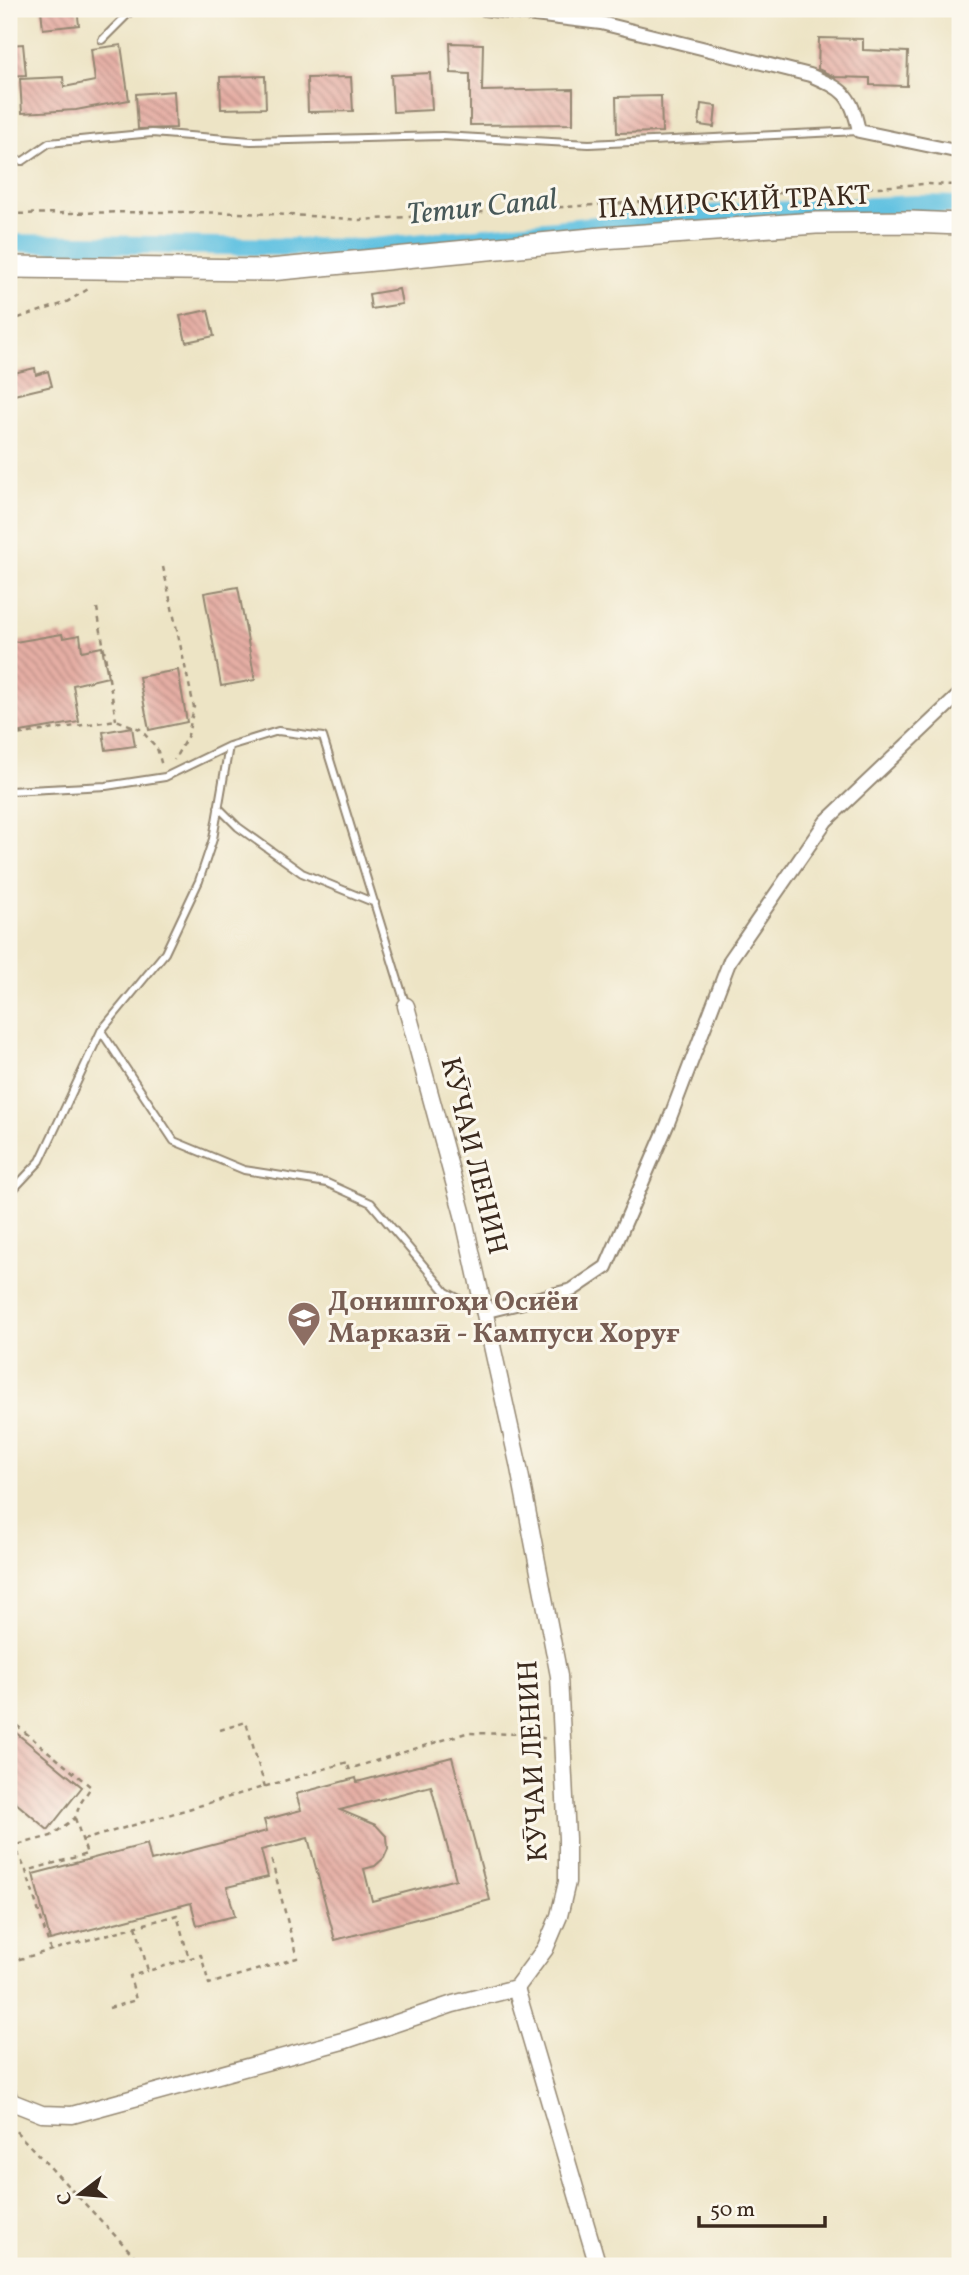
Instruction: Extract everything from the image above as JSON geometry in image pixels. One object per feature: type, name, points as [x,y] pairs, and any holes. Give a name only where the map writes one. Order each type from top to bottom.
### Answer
[{"type":"main road","name":"ПАМИРСКИЙ ТРАКТ","points":[[9,267],[270,270],[602,238],[789,225],[910,222],[960,225]]},
{"type":"street","points":[[484,9],[601,23],[810,75],[831,84],[848,96],[859,131],[960,152]]},
{"type":"street","points":[[483,1312],[572,1290],[606,1267],[667,1123],[730,960],[826,821],[960,694]]},
{"type":"street","name":"КӮЧАИ ЛЕНИН","points":[[406,1006],[463,1215],[518,1463],[559,1676],[567,1839],[566,1882],[559,1916],[545,1949],[516,1988]]},
{"type":"street","points":[[12,2103],[42,2114],[72,2115],[346,2040],[453,2004],[516,1988],[598,2266]]},
{"type":"lane","points":[[102,40],[133,9]]},
{"type":"lane","points":[[9,160],[23,162],[49,143],[152,133],[251,141],[442,136],[589,144],[859,131]]},
{"type":"lane","points":[[9,791],[106,786],[165,777],[229,746],[278,731],[323,737],[406,1006]]},
{"type":"lane","points":[[9,1194],[40,1161],[101,1031],[164,953],[199,881],[213,839],[229,746]]},
{"type":"lane","points":[[218,807],[238,827],[302,873],[375,903]]},
{"type":"lane","points":[[101,1031],[174,1142],[244,1170],[327,1183],[371,1203],[446,1292],[483,1312]]},
{"type":"lane","points":[[9,2082],[12,2103]]},
{"type":"path","points":[[9,214],[222,212],[359,220],[924,184],[960,185]]},
{"type":"path","points":[[9,321],[65,303],[124,268]]},
{"type":"path","points":[[163,567],[194,707],[188,735],[165,777]]},
{"type":"path","points":[[97,608],[116,720]]},
{"type":"path","points":[[9,736],[116,720],[140,729],[157,748],[165,777]]},
{"type":"path","points":[[9,1719],[91,1787],[75,1818],[51,1836],[9,1847]]},
{"type":"path","points":[[220,1730],[246,1722],[265,1787]]},
{"type":"path","points":[[83,1840],[348,1762],[349,1769],[466,1733],[524,1734],[562,1741]]},
{"type":"path","points":[[26,1871],[87,1854],[75,1818]]},
{"type":"path","points":[[9,1834],[26,1871],[51,1951]]},
{"type":"path","points":[[110,2008],[136,2000],[130,1976],[201,1955],[209,1984],[298,1958],[271,1858]]},
{"type":"path","points":[[9,1962],[177,1914],[189,1959]]},
{"type":"path","points":[[136,1926],[148,1971]]},
{"type":"path","points":[[9,2124],[144,2266]]},
{"type":"building","points":[[41,9],[77,9],[79,25],[43,29]]},
{"type":"building","points":[[819,38],[863,39],[863,50],[908,52],[907,86],[870,85],[870,78],[835,77],[818,69]]},
{"type":"building","points":[[450,43],[483,44],[482,91],[573,89],[573,124],[470,125],[470,74],[451,73]]},
{"type":"building","points":[[23,44],[26,75],[9,76],[9,45]]},
{"type":"building","points":[[121,45],[129,100],[76,110],[22,113],[20,79],[63,77],[64,87],[95,81],[91,49]]},
{"type":"building","points":[[430,73],[432,110],[393,112],[391,75]]},
{"type":"building","points":[[265,76],[266,108],[221,109],[220,77]]},
{"type":"building","points":[[351,77],[353,111],[308,112],[307,78]]},
{"type":"building","points":[[174,91],[176,128],[138,129],[136,94]]},
{"type":"building","points":[[661,96],[662,132],[617,133],[616,97]]},
{"type":"building","points":[[701,104],[716,106],[714,127],[699,125]]},
{"type":"building","points":[[399,289],[402,304],[371,309],[369,294]]},
{"type":"building","points":[[208,310],[214,336],[186,342],[180,316]]},
{"type":"building","points":[[35,368],[36,375],[48,371],[52,386],[14,395],[9,374]]},
{"type":"building","points":[[238,587],[255,680],[221,686],[204,593]]},
{"type":"building","points":[[62,634],[63,638],[80,635],[82,651],[102,647],[108,677],[73,685],[79,722],[9,734],[9,643]]},
{"type":"building","points":[[178,670],[187,722],[149,730],[139,677]]},
{"type":"building","points":[[132,727],[135,746],[106,750],[103,732]]},
{"type":"building","points":[[9,1727],[82,1787],[48,1830],[9,1797]]},
{"type":"building","points":[[452,1757],[490,1900],[335,1940],[308,1838],[261,1850],[268,1877],[227,1887],[235,1916],[197,1925],[191,1903],[50,1940],[33,1874],[147,1844],[151,1861],[267,1831],[264,1820],[301,1810],[296,1794],[356,1778],[357,1782]],"holes":[[[431,1786],[456,1879],[372,1901],[364,1869],[375,1866],[384,1858],[388,1849],[387,1837],[376,1825],[340,1810]]]},
{"type":"waterway","name":"Temur Canal","points":[[9,243],[363,248],[719,213],[917,204],[960,205]]},
{"type":"place","name":"Донишгоҳи Осиёи Марказӣ - Кампуси Хоруғ","points":[[304,1348]]}]
